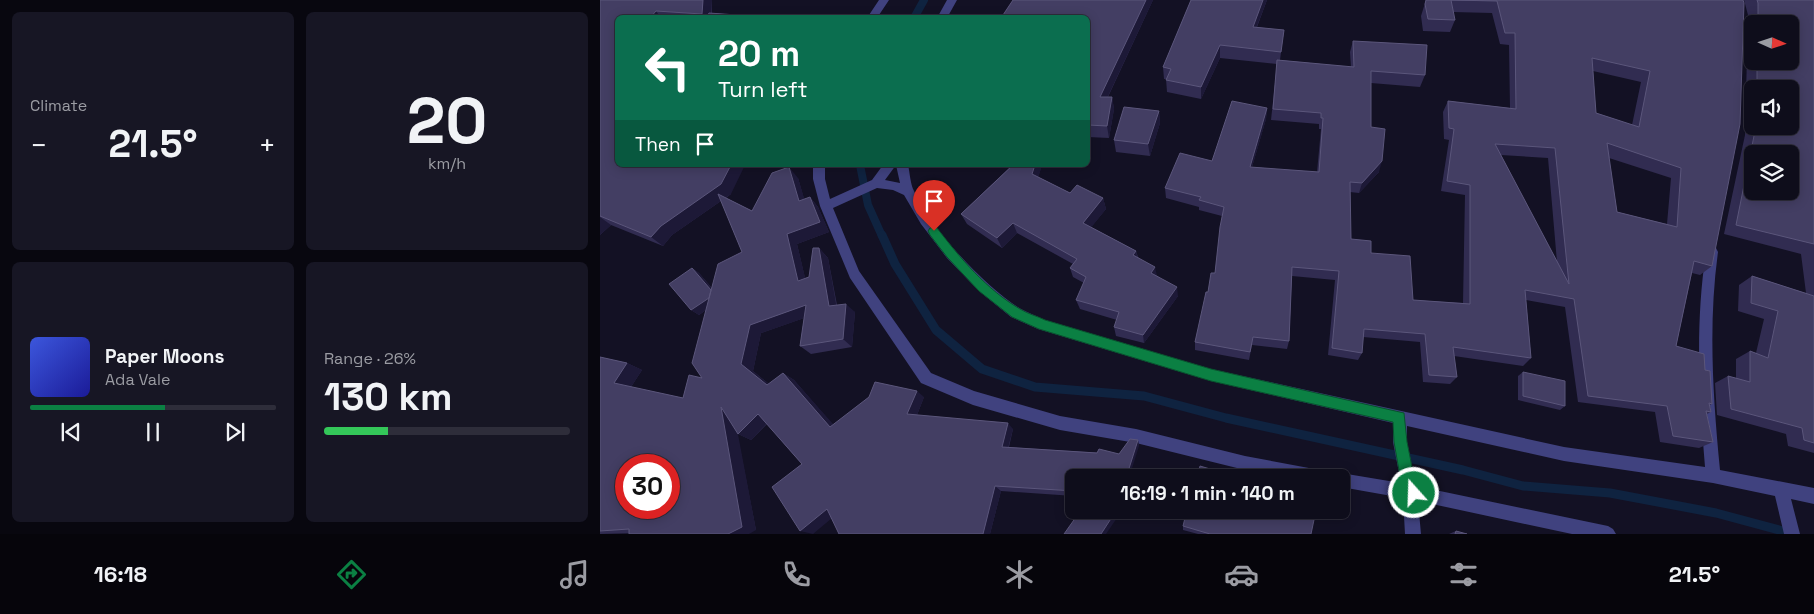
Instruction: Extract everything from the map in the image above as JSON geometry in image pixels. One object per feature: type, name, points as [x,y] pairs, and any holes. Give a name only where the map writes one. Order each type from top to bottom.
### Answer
[{"type":"street","points":[[874,15],[884,0]]},
{"type":"street","points":[[944,15],[952,0]]},
{"type":"street","points":[[819,167],[819,179],[826,206],[854,274],[926,378],[973,398],[1060,423],[1136,436],[1277,469]]},
{"type":"street","points":[[826,206],[876,183],[888,167]]},
{"type":"street","points":[[902,167],[908,192],[925,220],[951,254],[983,288],[1016,313],[1062,331],[1211,375],[1564,454],[1713,476],[1814,496]]},
{"type":"street","points":[[876,183],[896,186],[908,192]]},
{"type":"street","points":[[1713,476],[1705,371],[1708,278],[1715,239]]},
{"type":"street","points":[[1400,417],[1400,442],[1410,493],[1413,534]]},
{"type":"street","points":[[1350,482],[1608,534]]},
{"type":"street","points":[[1781,489],[1792,534]]},
{"type":"building","points":[[600,0],[703,0],[702,14],[656,11],[653,15],[615,15],[615,167],[730,167],[721,184],[661,226],[651,237],[600,216]]},
{"type":"building","points":[[1013,0],[1146,0],[1100,97],[1112,97],[1107,126],[1090,125],[1090,15],[1003,15]]},
{"type":"building","points":[[1191,0],[1263,0],[1253,27],[1284,30],[1281,52],[1220,45],[1201,87],[1166,80],[1171,69],[1163,67]]},
{"type":"building","points":[[1426,0],[1451,0],[1455,20],[1428,19]]},
{"type":"building","points":[[1451,0],[1743,0],[1740,124],[1712,266],[1694,261],[1676,346],[1704,354],[1705,370],[1710,371],[1712,404],[1709,403],[1711,412],[1706,411],[1713,442],[1673,436],[1667,406],[1588,396],[1574,299],[1525,290],[1531,358],[1453,347],[1457,377],[1429,375],[1425,334],[1364,329],[1362,353],[1332,348],[1339,271],[1292,267],[1289,341],[1253,337],[1250,352],[1195,342],[1211,273],[1215,273],[1224,207],[1199,200],[1201,197],[1165,188],[1180,153],[1212,161],[1232,101],[1267,108],[1250,167],[1319,172],[1323,118],[1321,118],[1321,113],[1273,109],[1277,60],[1354,67],[1353,41],[1427,45],[1425,75],[1371,71],[1371,127],[1385,129],[1382,161],[1362,183],[1350,182],[1351,239],[1371,241],[1371,253],[1410,256],[1413,300],[1470,304],[1470,185],[1447,181],[1454,129],[1449,128],[1448,101],[1516,109],[1515,33],[1505,33],[1497,1]],"holes":[[[1592,58],[1650,71],[1639,127],[1596,113]],[[1607,143],[1681,168],[1677,227],[1617,212]],[[1495,144],[1555,148],[1569,284]]]},
{"type":"building","points":[[1757,0],[1814,0],[1814,244],[1736,225],[1744,185],[1744,200],[1799,200],[1799,145],[1752,145],[1754,135],[1799,135],[1799,80],[1757,80],[1757,70],[1799,70],[1799,15],[1758,15]]},
{"type":"building","points":[[709,13],[737,15],[708,15]]},
{"type":"building","points":[[1124,107],[1159,111],[1148,144],[1114,140]]},
{"type":"building","points":[[789,167],[799,201],[810,197],[820,222],[787,234],[798,281],[809,277],[813,248],[819,248],[829,306],[846,304],[843,339],[800,346],[806,305],[750,325],[741,364],[767,385],[783,373],[830,427],[869,397],[875,382],[917,391],[907,414],[1008,423],[1002,447],[1097,453],[1099,449],[1119,454],[1130,439],[1138,440],[1129,469],[1065,469],[1065,490],[995,486],[983,534],[839,534],[827,509],[800,531],[772,487],[802,464],[758,414],[738,434],[721,407],[742,527],[728,534],[629,534],[629,529],[600,531],[600,357],[627,363],[614,383],[683,398],[689,375],[702,378],[692,363],[718,264],[742,252],[718,194],[752,211],[772,173]]},
{"type":"building","points":[[1011,167],[1034,167],[1032,174],[1070,193],[1077,185],[1103,198],[1083,223],[1136,251],[1133,255],[1155,267],[1151,273],[1177,287],[1143,335],[1114,327],[1119,312],[1076,300],[1086,277],[1070,268],[1077,259],[1013,223],[997,238],[961,214]]},
{"type":"building","points":[[692,268],[711,290],[709,298],[691,310],[669,284]]},
{"type":"building","points":[[1752,276],[1814,296],[1814,443],[1804,440],[1802,428],[1731,409],[1728,376],[1750,382],[1750,351],[1768,358],[1778,311],[1751,303]]},
{"type":"building","points":[[1523,372],[1565,381],[1565,406],[1523,396]]},
{"type":"building","points":[[1200,466],[1210,469],[1199,469]]},
{"type":"building","points":[[1075,519],[1111,519],[1101,534],[1064,534]]},
{"type":"building","points":[[1185,519],[1314,519],[1311,534],[1210,534],[1183,526]]},
{"type":"building","points":[[1456,531],[1467,534],[1455,534]]},
{"type":"waterway","points":[[916,15],[924,0]]},
{"type":"waterway","points":[[860,167],[868,205],[882,236]]},
{"type":"waterway","points":[[882,235],[895,264],[936,330],[982,369],[1035,387],[1144,396],[1226,418],[1463,470],[1523,486],[1610,493],[1716,513],[1794,534]]},
{"type":"route","points":[[934,231],[951,254],[983,288],[1016,313],[1044,325],[1211,375],[1400,417],[1400,442],[1410,493],[1414,493]]}]
